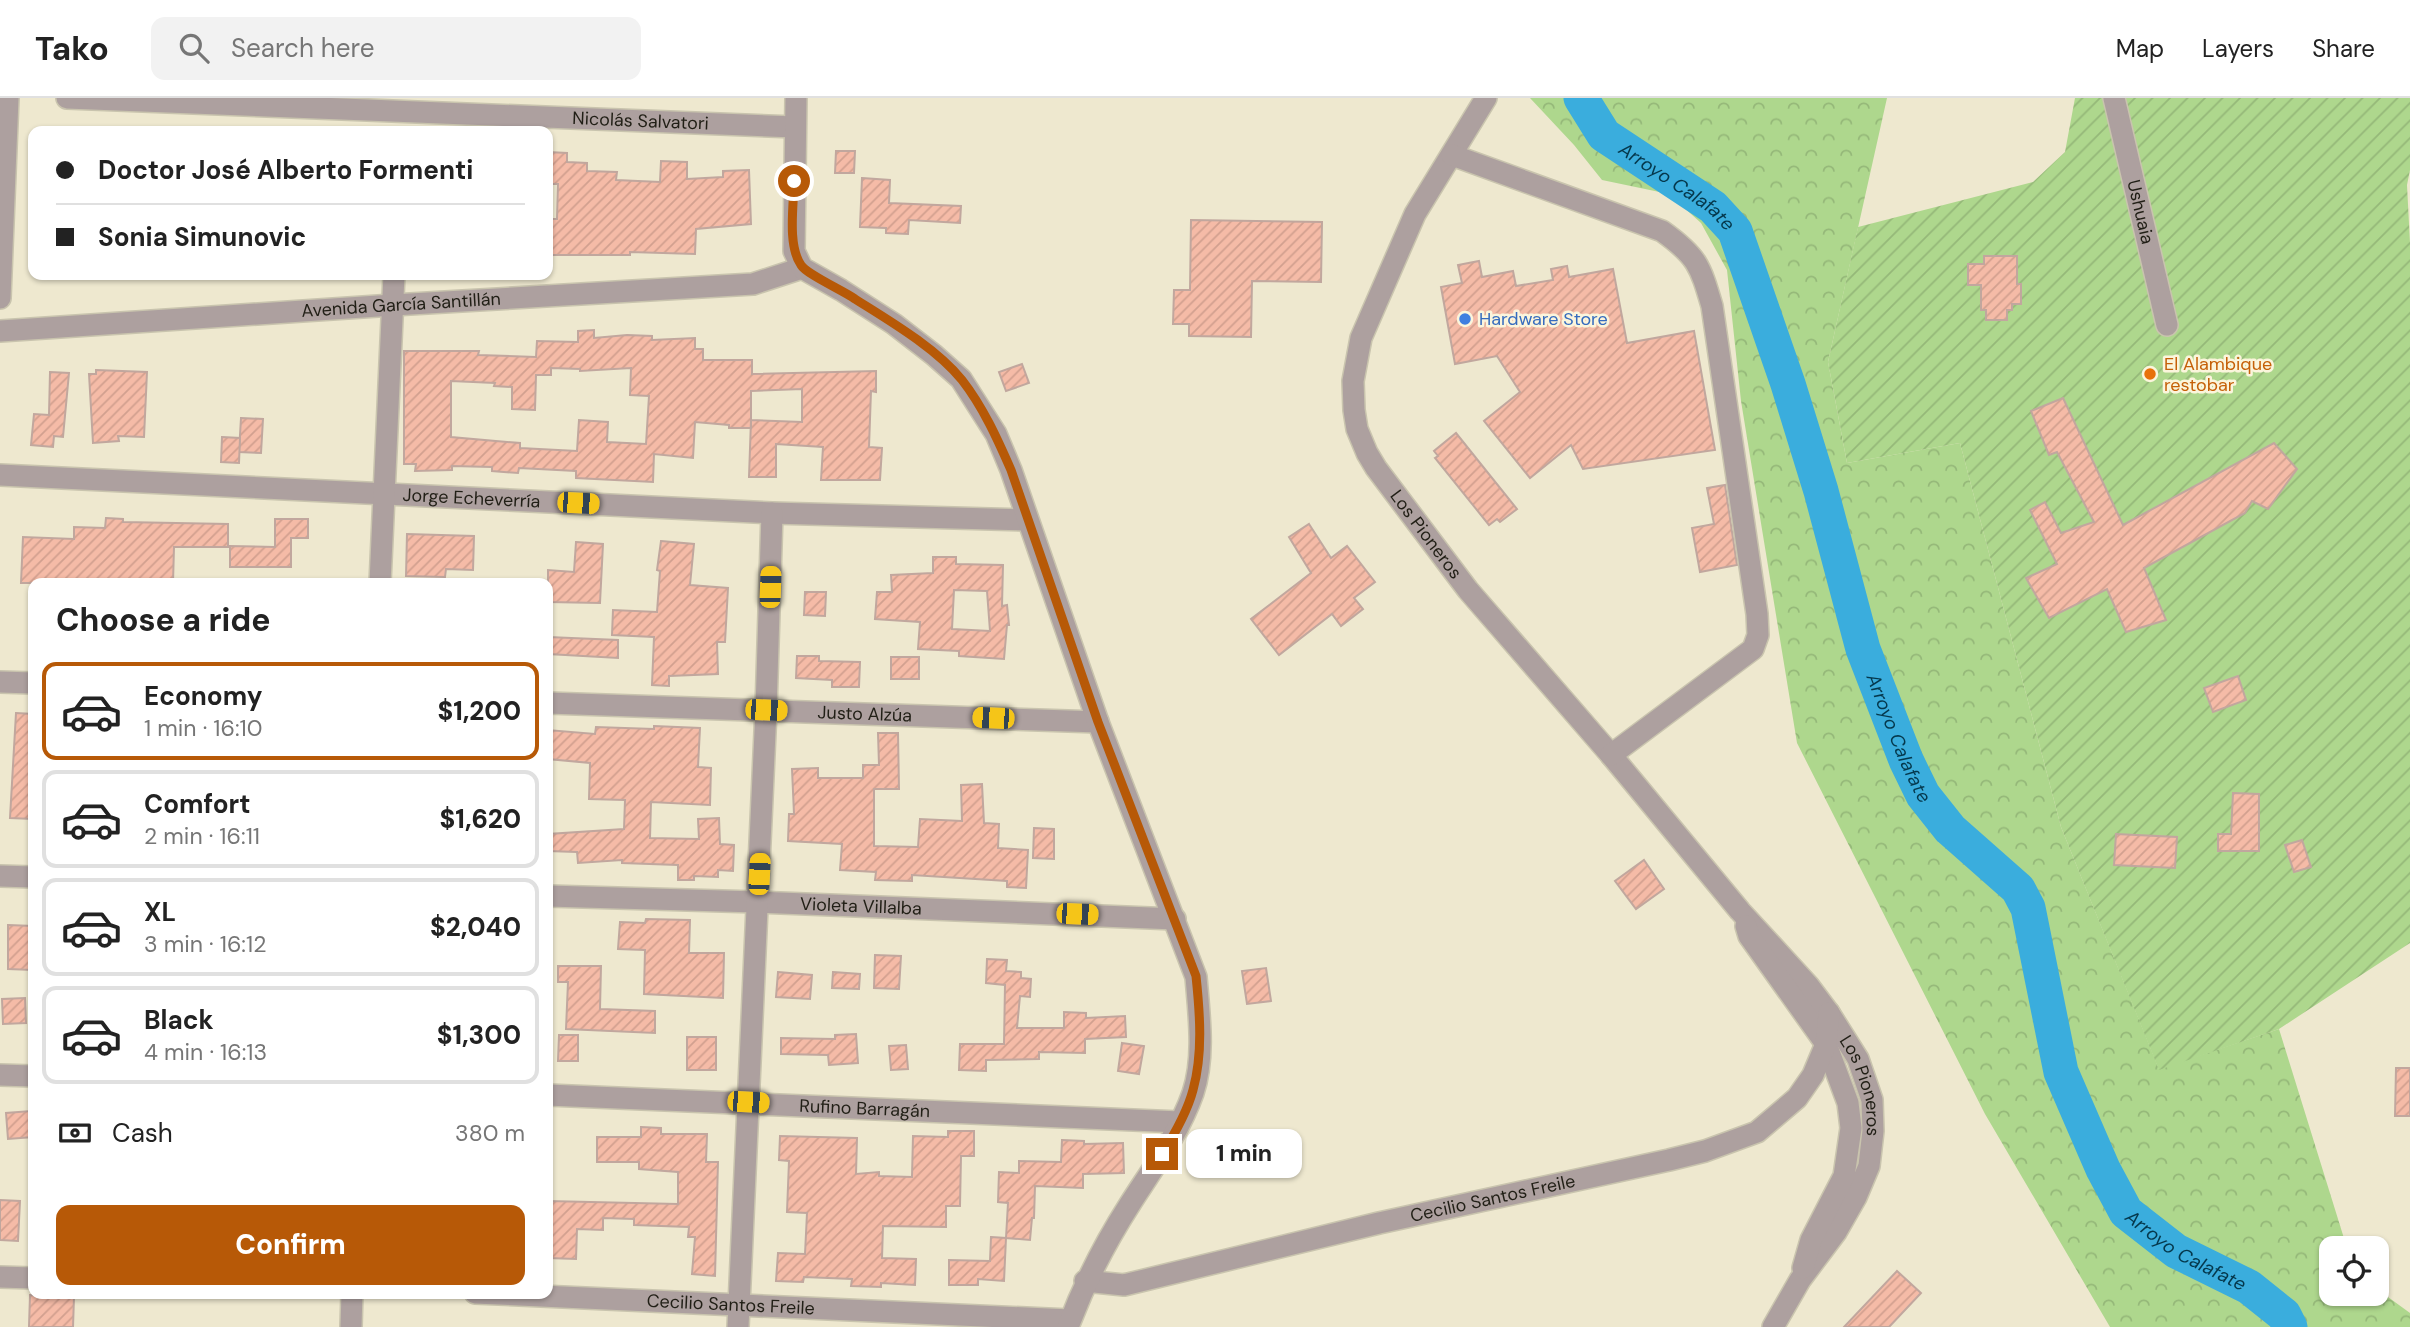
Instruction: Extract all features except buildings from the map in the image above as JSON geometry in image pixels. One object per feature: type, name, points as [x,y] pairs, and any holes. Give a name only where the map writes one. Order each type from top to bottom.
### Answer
[{"type":"street","points":[[0,298],[8,98]]},
{"type":"street","name":"Nicolás Salvatori","points":[[68,98],[399,114],[795,127]]},
{"type":"street","points":[[796,98],[794,251],[802,268],[894,324],[961,379],[996,434],[1098,722],[1196,976],[1199,1012],[1198,1067],[1193,1093],[1180,1122],[1085,1281],[1069,1323]]},
{"type":"street","name":"Los Pioneros","points":[[1486,98],[1415,215],[1361,338],[1353,381],[1357,429],[1376,468],[1468,590],[1741,911],[1769,939],[1829,1013],[1858,1059],[1867,1082],[1873,1116],[1869,1166],[1836,1233],[1800,1280],[1773,1327]]},
{"type":"street","name":"Ushuaia","points":[[2114,98],[2167,325]]},
{"type":"street","points":[[1452,155],[1662,231],[1688,249],[1701,269],[1712,306],[1758,635],[1753,649],[1611,755]]},
{"type":"street","name":"Avenida García Santillán","points":[[0,331],[753,284],[802,268]]},
{"type":"street","points":[[380,578],[394,280]]},
{"type":"street","name":"Jorge Echeverría","points":[[0,475],[772,513],[1027,520]]},
{"type":"street","points":[[739,1317],[772,513]]},
{"type":"street","points":[[0,682],[28,683]]},
{"type":"street","name":"Justo Alzúa","points":[[553,703],[1098,722]]},
{"type":"street","points":[[0,876],[28,877]]},
{"type":"street","name":"Violeta Villalba","points":[[553,896],[1175,919]]},
{"type":"street","name":"Los Pioneros","points":[[1741,911],[1749,936],[1826,1044],[1848,1103],[1851,1128],[1844,1176],[1811,1240],[1800,1280]]},
{"type":"street","name":"Cecilio Santos Freile","points":[[1085,1281],[1124,1285],[1379,1223],[1705,1151],[1757,1132],[1797,1098],[1813,1075],[1826,1044],[1829,1013]]},
{"type":"street","points":[[0,1075],[28,1076]]},
{"type":"street","name":"Rufino Barragán","points":[[553,1095],[1180,1122]]},
{"type":"street","points":[[0,1277],[28,1278]]},
{"type":"street","points":[[351,1327],[352,1299]]},
{"type":"street","name":"Cecilio Santos Freile","points":[[541,1299],[739,1317],[1069,1323]]},
{"type":"green space","points":[[1530,98],[1887,98],[1828,362],[1847,463],[1960,443],[2061,827],[2159,1069],[2279,1029],[2343,1236],[2319,1236],[2319,1306],[2389,1306],[2389,1298],[2410,1313],[2410,1327],[2110,1327],[1985,1114],[1797,743],[1741,401],[1727,270],[1701,223],[1669,194],[1602,180]]},
{"type":"green space","points":[[2075,98],[2410,98],[2410,170],[2407,185],[2410,243],[2410,943],[2279,1029],[2159,1070],[2061,827],[1960,443],[1847,463],[1828,362],[1858,227],[2033,182],[2065,152]]},
{"type":"waterway","name":"Arroyo Calafate","points":[[1581,98],[1604,135],[1713,207],[1735,231],[1788,384],[1821,491],[1863,649],[1906,760],[1923,795],[1950,829],[2018,889],[2028,908],[2061,1072],[2103,1169],[2126,1212],[2176,1251],[2249,1287],[2284,1315],[2290,1327]]},
{"type":"place","name":"Hardware Store","points":[[1465,319]]},
{"type":"place","name":"El Alambique restobar","points":[[2150,374]]},
{"type":"route","points":[[794,181],[794,251],[802,268],[894,324],[961,379],[996,434],[1011,470],[1098,722],[1196,976],[1199,1012],[1198,1067],[1193,1093],[1162,1154]]}]
